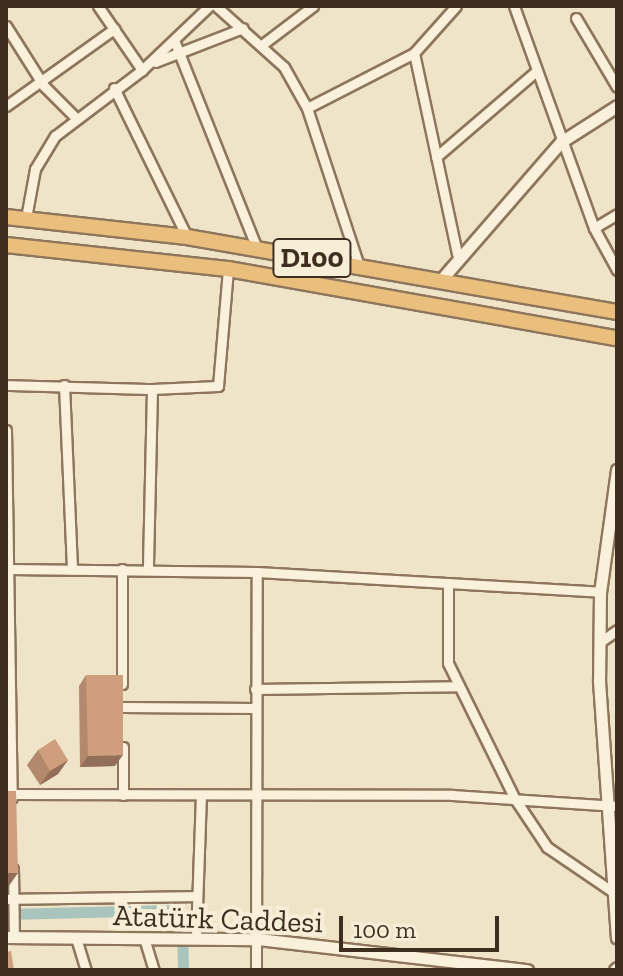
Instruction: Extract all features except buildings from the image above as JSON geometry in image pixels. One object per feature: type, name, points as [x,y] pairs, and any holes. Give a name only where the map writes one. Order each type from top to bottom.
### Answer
[{"type":"highway","name":"D100","points":[[6,217],[187,237],[617,312]]},
{"type":"highway","name":"D100","points":[[6,245],[228,269],[617,338]]},
{"type":"street","points":[[98,6],[145,68]]},
{"type":"street","points":[[145,68],[209,6]]},
{"type":"street","points":[[216,6],[263,44],[307,108],[359,266]]},
{"type":"street","points":[[263,44],[313,6]]},
{"type":"street","points":[[307,108],[414,53],[456,6]]},
{"type":"street","points":[[514,6],[535,72],[594,228],[617,270]]},
{"type":"street","points":[[576,18],[617,87]]},
{"type":"street","points":[[6,26],[41,80],[76,118]]},
{"type":"street","points":[[26,218],[35,169],[76,118],[145,68],[243,28]]},
{"type":"street","points":[[6,106],[114,29]]},
{"type":"street","points":[[174,40],[257,249]]},
{"type":"street","points":[[414,53],[457,254]]},
{"type":"street","points":[[436,157],[535,72]]},
{"type":"street","points":[[114,88],[187,237]]},
{"type":"street","points":[[440,281],[457,254],[561,142],[617,106]]},
{"type":"street","points":[[594,228],[617,214]]},
{"type":"street","points":[[6,385],[152,389],[218,386],[228,269]]},
{"type":"street","points":[[64,385],[72,570]]},
{"type":"street","points":[[148,569],[152,389]]},
{"type":"street","points":[[6,430],[10,569],[9,794],[12,808]]},
{"type":"street","points":[[617,470],[600,592],[600,642],[611,807],[610,890],[617,937]]},
{"type":"street","points":[[10,569],[257,572],[600,592]]},
{"type":"street","points":[[122,569],[122,722]]},
{"type":"street","points":[[256,970],[257,572]]},
{"type":"street","points":[[448,583],[448,663],[515,799],[547,847],[610,890]]},
{"type":"street","points":[[600,642],[617,630]]},
{"type":"street","points":[[255,689],[459,686]]},
{"type":"street","points":[[122,707],[255,708]]},
{"type":"street","points":[[123,736],[123,795]]},
{"type":"street","points":[[9,794],[257,794],[515,799],[611,807]]},
{"type":"street","points":[[196,937],[201,795]]},
{"type":"street","points":[[10,937],[13,854]]},
{"type":"street","points":[[10,899],[197,896]]},
{"type":"street","name":"Atatürk Caddesi","points":[[10,937],[258,939],[524,970]]},
{"type":"street","points":[[76,938],[86,970]]},
{"type":"street","points":[[144,938],[154,970]]},
{"type":"waterway","points":[[6,914],[172,910],[182,920],[183,970]]}]
